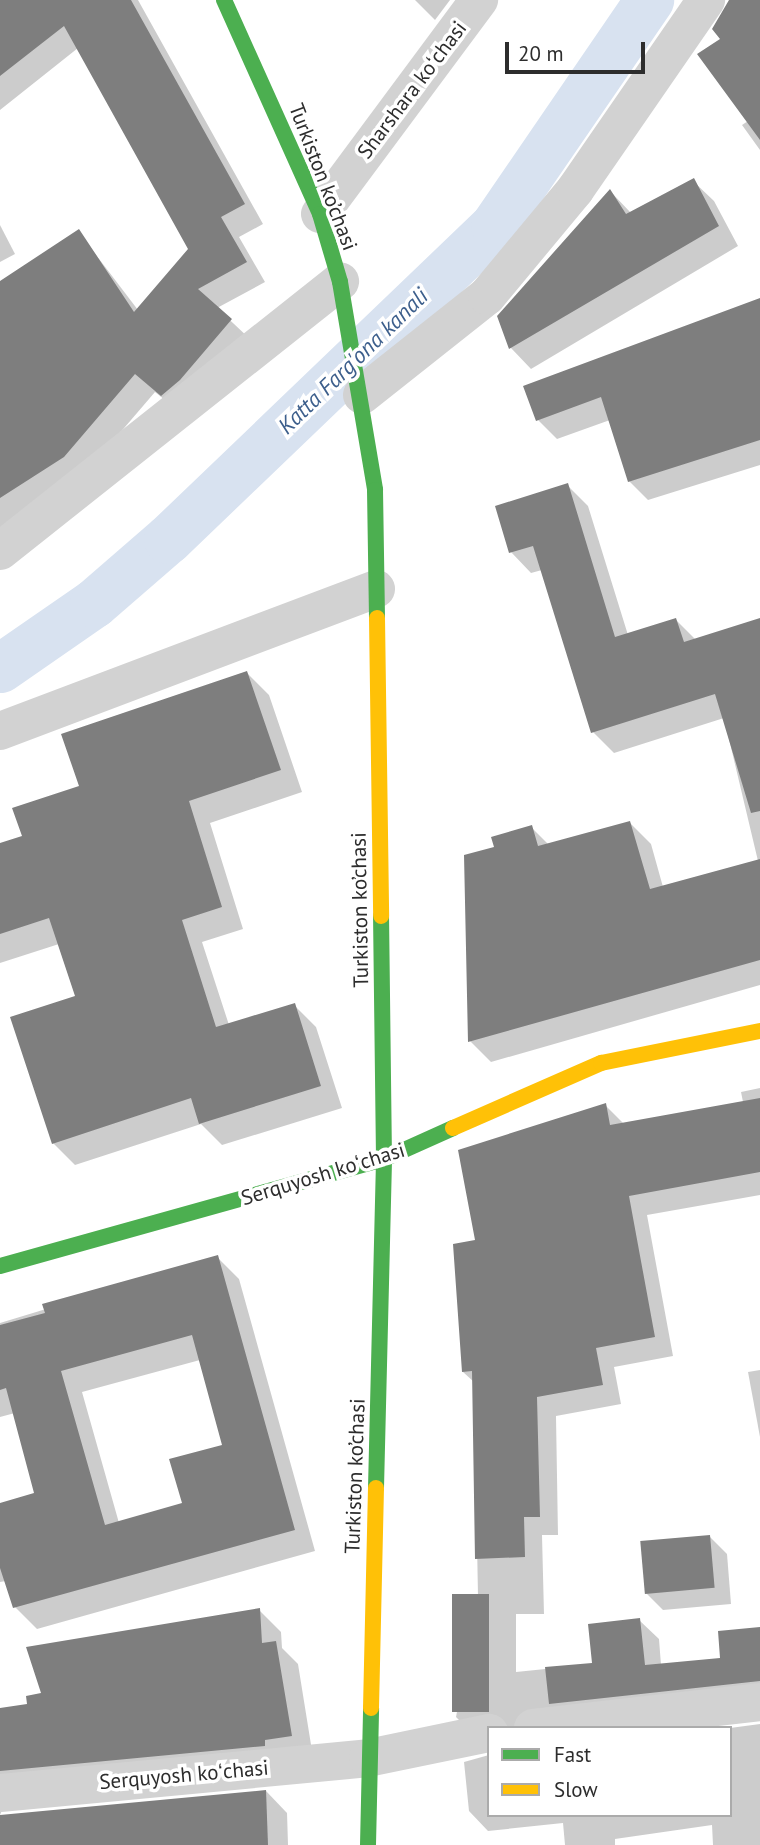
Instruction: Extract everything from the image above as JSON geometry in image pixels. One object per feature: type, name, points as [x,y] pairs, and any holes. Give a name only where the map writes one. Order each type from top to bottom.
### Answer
[{"type":"main road","name":"Turkiston ko’chasi","points":[[224,0],[320,214],[340,282],[362,395],[375,490],[384,1159],[368,1845]]},
{"type":"main road","name":"Serquyosh koʻchasi","points":[[0,1266],[384,1159],[601,1063],[760,1031]]},
{"type":"street","name":"Sharshara koʻchasi","points":[[320,214],[480,0]]},
{"type":"street","points":[[362,395],[487,296],[575,190],[706,0]]},
{"type":"street","points":[[0,551],[340,282]]},
{"type":"street","points":[[0,731],[376,589]]},
{"type":"street","points":[[550,1726],[760,1702]]},
{"type":"street","name":"Serquyosh koʻchasi","points":[[0,1793],[368,1758],[487,1733]]},
{"type":"building","points":[[0,0],[131,0],[245,204],[221,217],[247,262],[198,289],[232,319],[180,380],[161,396],[135,374],[64,457],[0,498],[0,281],[79,229],[134,312],[188,249],[64,26],[0,76]]},
{"type":"building","points":[[729,0],[760,0],[760,140],[697,54],[720,39],[712,29]]},
{"type":"building","points":[[694,178],[719,226],[509,349],[497,316],[610,189],[626,214]]},
{"type":"building","points":[[760,298],[760,440],[628,482],[601,397],[536,421],[523,386]]},
{"type":"building","points":[[568,483],[615,637],[676,618],[684,642],[760,618],[760,811],[751,813],[715,694],[591,733],[533,546],[509,553],[495,506]]},
{"type":"building","points":[[247,671],[281,770],[189,801],[222,907],[182,920],[216,1027],[295,1003],[321,1086],[199,1124],[191,1098],[52,1144],[10,1017],[75,996],[49,918],[0,934],[0,843],[22,836],[12,808],[79,786],[61,734]]},
{"type":"building","points":[[630,821],[650,889],[760,859],[760,960],[468,1042],[464,855],[494,847],[491,837],[532,825],[538,846]]},
{"type":"building","points":[[760,1098],[760,1172],[629,1196],[655,1337],[596,1348],[603,1385],[537,1397],[540,1517],[524,1517],[525,1557],[475,1559],[472,1371],[462,1372],[453,1244],[475,1240],[458,1150],[606,1103],[610,1125]]},
{"type":"building","points":[[218,1255],[295,1530],[13,1608],[0,1568],[0,1503],[34,1493],[6,1388],[0,1390],[0,1325],[45,1313],[42,1304]],"holes":[[[192,1335],[222,1445],[169,1459],[182,1503],[105,1525],[61,1371]]]},
{"type":"building","points":[[710,1535],[715,1588],[645,1594],[640,1541]]},
{"type":"building","points":[[452,1594],[489,1594],[489,1712],[452,1712]]},
{"type":"building","points":[[260,1608],[262,1643],[276,1641],[292,1736],[265,1740],[265,1746],[0,1771],[0,1708],[27,1704],[26,1696],[41,1693],[26,1647]]},
{"type":"building","points":[[640,1618],[645,1665],[720,1658],[718,1631],[760,1627],[760,1681],[549,1704],[545,1667],[592,1663],[588,1624]]},
{"type":"building","points":[[266,1790],[268,1845],[0,1845],[0,1815]]},
{"type":"waterway","name":"Katta Farg'ona kanali","points":[[0,668],[94,603],[168,539],[495,225],[649,0]]},
{"type":"traffic: fast","points":[[224,0],[320,214],[340,282],[375,490],[377,618]]},
{"type":"traffic: fast","points":[[376,1488],[384,1159],[381,916]]},
{"type":"traffic: fast","points":[[0,1266],[384,1159],[453,1128]]},
{"type":"traffic: fast","points":[[368,1845],[371,1708]]},
{"type":"traffic: slow","points":[[377,618],[381,916]]},
{"type":"traffic: slow","points":[[453,1128],[601,1063],[760,1031]]},
{"type":"traffic: slow","points":[[371,1708],[376,1488]]}]
